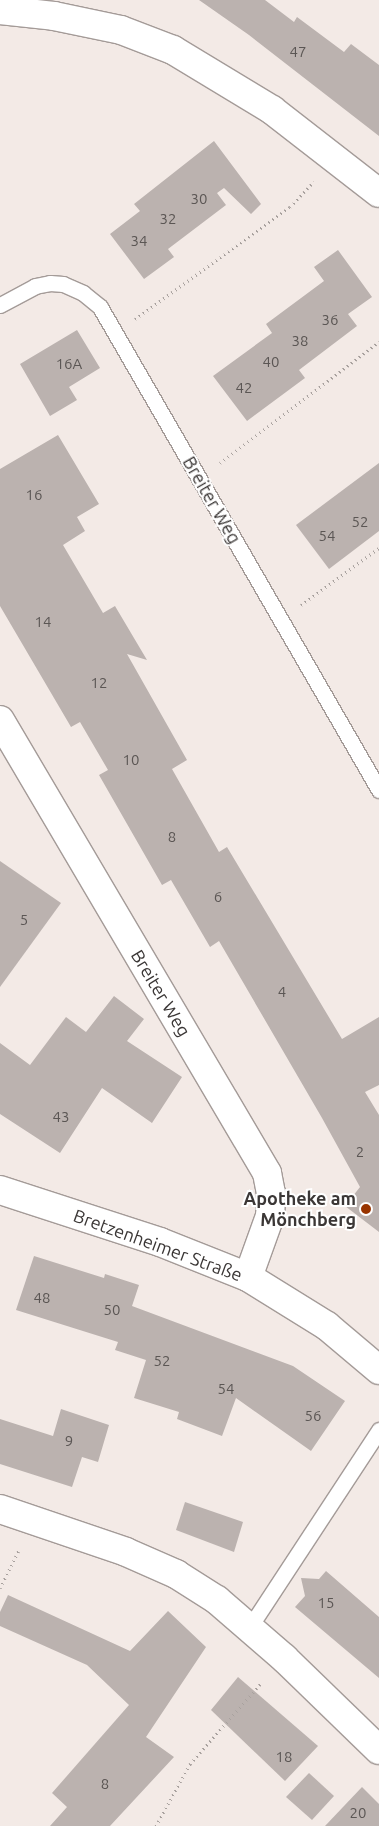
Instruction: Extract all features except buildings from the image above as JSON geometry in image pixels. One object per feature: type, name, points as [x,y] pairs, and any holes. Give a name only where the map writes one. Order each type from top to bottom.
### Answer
[{"type":"street","points":[[0,10],[54,16],[121,30],[173,50],[272,110],[379,193]]},
{"type":"street","name":"Breiter Weg","points":[[0,720],[267,1173],[272,1193],[270,1216],[248,1277]]},
{"type":"street","name":"Bretzenheimer Straße","points":[[0,1190],[160,1242],[248,1277],[327,1326],[379,1370]]},
{"type":"street","points":[[0,1509],[126,1552],[176,1574],[217,1600],[284,1658],[379,1750]]},
{"type":"lane","name":"Breiter Weg","points":[[0,305],[35,286],[63,284],[83,293],[100,307],[282,618],[379,790]]},
{"type":"lane","points":[[249,1628],[379,1430]]},
{"type":"path","points":[[116,333],[290,207],[314,182],[330,155]]},
{"type":"path","points":[[199,478],[379,342]]},
{"type":"path","points":[[282,618],[379,548]]},
{"type":"path","points":[[0,1588],[34,1520]]},
{"type":"path","points":[[156,1826],[190,1764],[284,1658]]},
{"type":"place","name":"Apotheke am Mönchberg","points":[[366,1209]]}]
